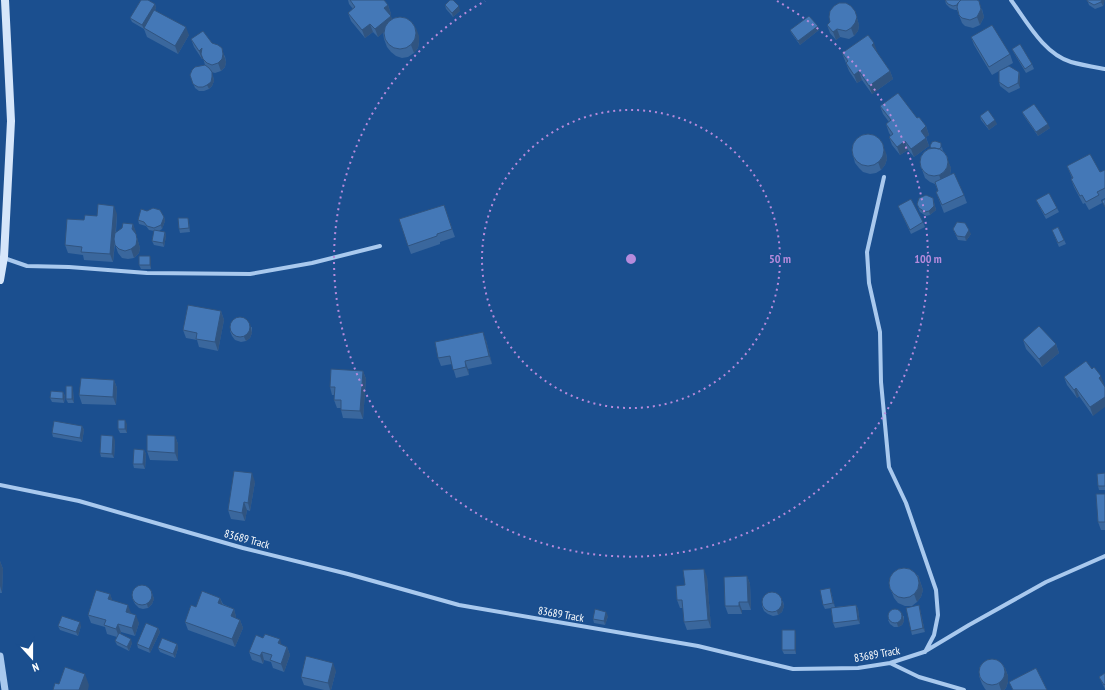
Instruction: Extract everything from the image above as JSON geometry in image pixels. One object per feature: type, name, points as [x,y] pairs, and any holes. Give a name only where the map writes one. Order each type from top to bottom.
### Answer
[{"type":"main road","points":[[0,280],[4,257],[12,121],[5,0]]},
{"type":"street","points":[[1011,0],[1042,42],[1054,52],[1070,62],[1105,69]]},
{"type":"street","points":[[884,177],[867,252],[869,283],[880,332],[881,382],[889,467],[906,503],[936,590],[938,615],[934,635],[924,652]]},
{"type":"street","points":[[4,257],[27,266],[69,267],[147,273],[250,274],[312,263],[380,246]]},
{"type":"street","name":"83689 Track","points":[[0,485],[79,501],[243,548],[348,574],[460,605],[698,646],[792,669],[858,668],[890,663],[924,652],[1046,582],[1105,556]]},
{"type":"street","points":[[0,656],[5,690]]},
{"type":"street","points":[[890,663],[919,677],[964,690]]},
{"type":"building","points":[[141,0],[148,0],[155,4],[142,25],[130,18]]},
{"type":"building","points":[[350,0],[384,0],[388,5],[384,8],[391,16],[375,29],[370,24],[362,30],[348,13],[355,7]]},
{"type":"building","points":[[450,0],[453,0],[459,6],[452,13],[445,5]]},
{"type":"building","points":[[945,0],[961,0],[957,5],[953,6],[948,4]]},
{"type":"building","points":[[961,0],[979,1],[981,9],[977,17],[970,20],[962,18],[959,15],[957,7]]},
{"type":"building","points":[[1087,0],[1102,0],[1094,5]]},
{"type":"building","points":[[839,3],[846,3],[851,6],[857,17],[851,28],[846,31],[837,29],[833,32],[827,25],[830,22],[830,11]]},
{"type":"building","points":[[154,10],[186,27],[175,46],[144,28]]},
{"type":"building","points":[[809,16],[818,26],[798,41],[790,30]]},
{"type":"building","points":[[397,17],[403,17],[412,21],[416,33],[412,45],[403,49],[397,49],[388,45],[384,36],[384,30],[388,21]]},
{"type":"building","points":[[992,25],[1010,54],[989,67],[971,37]]},
{"type":"building","points":[[203,31],[212,43],[222,48],[222,59],[218,63],[212,65],[207,63],[201,54],[202,48],[199,51],[191,39]]},
{"type":"building","points":[[868,35],[874,43],[872,45],[890,71],[869,86],[859,71],[854,75],[846,63],[848,61],[842,53]]},
{"type":"building","points":[[1020,44],[1032,64],[1025,69],[1012,49]]},
{"type":"building","points":[[205,65],[212,72],[211,82],[203,87],[198,87],[193,84],[190,75],[195,67]]},
{"type":"building","points":[[1009,66],[1019,72],[1018,83],[1008,88],[999,82],[999,71]]},
{"type":"building","points":[[898,93],[917,118],[919,117],[926,126],[921,131],[926,138],[911,149],[905,141],[897,147],[889,137],[893,134],[886,124],[891,120],[880,106]]},
{"type":"building","points":[[1034,104],[1048,124],[1036,132],[1022,112]]},
{"type":"building","points":[[988,110],[995,120],[987,126],[980,116]]},
{"type":"building","points":[[868,134],[874,135],[881,141],[884,150],[883,156],[877,163],[868,166],[862,165],[855,159],[852,150],[853,144],[859,137]]},
{"type":"building","points":[[935,141],[941,143],[941,147],[939,149],[931,148],[930,146],[932,142]]},
{"type":"building","points":[[934,148],[944,152],[948,162],[944,172],[934,176],[924,172],[920,162],[924,152]]},
{"type":"building","points":[[1090,154],[1100,172],[1105,170],[1105,188],[1097,192],[1099,195],[1086,202],[1082,195],[1080,196],[1071,179],[1073,178],[1067,166]]},
{"type":"building","points":[[954,173],[964,195],[942,205],[936,192],[938,191],[935,182]]},
{"type":"building","points":[[1049,193],[1057,208],[1045,215],[1036,200]]},
{"type":"building","points":[[926,195],[933,198],[934,206],[929,211],[925,212],[919,208],[917,204],[919,198]]},
{"type":"building","points":[[911,199],[923,222],[910,230],[898,206]]},
{"type":"building","points":[[1105,199],[1105,207],[1102,201]]},
{"type":"building","points":[[98,204],[114,206],[110,254],[81,252],[82,247],[65,245],[67,219],[84,220],[85,215],[97,216]]},
{"type":"building","points":[[444,205],[452,229],[408,246],[399,219]]},
{"type":"building","points":[[153,208],[160,210],[164,217],[161,225],[154,228],[147,226],[144,222],[138,220],[141,209],[147,211]]},
{"type":"building","points":[[178,218],[188,218],[189,228],[179,229]]},
{"type":"building","points":[[957,222],[965,223],[969,230],[965,237],[957,236],[953,229]]},
{"type":"building","points":[[123,223],[133,224],[132,229],[136,234],[137,239],[136,245],[125,251],[119,249],[115,245],[114,239],[115,233],[122,228]]},
{"type":"building","points":[[1058,227],[1064,240],[1058,243],[1052,230]]},
{"type":"building","points":[[154,230],[165,232],[163,243],[152,241]]},
{"type":"building","points":[[139,256],[150,256],[150,265],[139,265]]},
{"type":"building","points":[[188,305],[221,311],[215,342],[196,339],[197,333],[183,330]]},
{"type":"building","points":[[236,317],[244,317],[250,323],[250,331],[244,337],[236,337],[230,331],[230,323]]},
{"type":"building","points":[[1039,326],[1056,344],[1039,359],[1023,340]]},
{"type":"building","points":[[483,332],[489,356],[465,361],[466,367],[453,370],[450,356],[438,358],[435,342]]},
{"type":"building","points":[[1086,361],[1092,369],[1094,367],[1101,376],[1099,378],[1105,387],[1105,397],[1090,407],[1076,388],[1074,390],[1064,377]]},
{"type":"building","points":[[331,369],[363,371],[360,411],[341,410],[341,400],[334,400],[335,387],[330,387]]},
{"type":"building","points":[[81,378],[114,380],[113,397],[79,395]]},
{"type":"building","points":[[66,386],[72,386],[72,399],[66,399]]},
{"type":"building","points":[[51,391],[63,392],[63,399],[50,398]]},
{"type":"building","points":[[118,420],[125,420],[125,429],[118,429]]},
{"type":"building","points":[[54,421],[82,426],[80,438],[52,433]]},
{"type":"building","points":[[101,435],[113,436],[112,454],[100,453]]},
{"type":"building","points":[[147,435],[175,436],[175,453],[147,451]]},
{"type":"building","points":[[134,449],[144,450],[143,464],[133,464]]},
{"type":"building","points":[[234,471],[252,473],[248,503],[244,502],[242,513],[228,510]]},
{"type":"building","points":[[1105,473],[1105,486],[1098,486],[1097,474]]},
{"type":"building","points":[[1096,494],[1105,494],[1105,522],[1098,522]]},
{"type":"building","points":[[904,568],[915,572],[919,583],[915,594],[904,598],[893,594],[889,583],[893,572]]},
{"type":"building","points":[[704,569],[708,620],[684,622],[682,600],[677,600],[676,586],[685,585],[683,570]]},
{"type":"building","points":[[747,576],[748,602],[739,602],[739,606],[725,606],[724,577]]},
{"type":"building","points":[[142,585],[149,588],[152,595],[149,602],[142,605],[135,602],[132,595],[135,588]]},
{"type":"building","points":[[830,588],[833,603],[823,605],[820,590]]},
{"type":"building","points":[[96,590],[110,594],[108,599],[128,605],[126,612],[136,615],[132,628],[118,624],[116,629],[104,625],[106,620],[88,615]]},
{"type":"building","points":[[202,591],[220,598],[218,603],[234,609],[231,616],[240,620],[232,639],[185,622],[191,605],[196,607]]},
{"type":"building","points":[[768,592],[776,592],[782,598],[782,606],[776,612],[768,612],[762,606],[762,598]]},
{"type":"building","points":[[856,605],[858,620],[833,623],[831,608]]},
{"type":"building","points":[[919,605],[923,628],[911,631],[906,608]]},
{"type":"building","points":[[595,609],[606,612],[604,621],[593,619]]},
{"type":"building","points":[[892,609],[898,609],[902,613],[902,619],[898,623],[892,623],[888,619],[888,613]]},
{"type":"building","points":[[62,616],[80,622],[76,632],[58,626]]},
{"type":"building","points":[[146,623],[158,628],[149,649],[137,644]]},
{"type":"building","points":[[782,630],[795,630],[795,650],[782,650]]},
{"type":"building","points":[[119,633],[131,639],[127,647],[115,641]]},
{"type":"building","points":[[265,634],[280,639],[278,643],[287,647],[281,664],[270,660],[272,655],[262,652],[260,656],[249,652],[256,635],[263,638]]},
{"type":"building","points":[[162,638],[177,644],[173,654],[158,648]]},
{"type":"building","points":[[306,656],[333,663],[328,683],[301,677]]},
{"type":"building","points":[[992,659],[1001,663],[1005,672],[1001,681],[992,685],[983,681],[979,672],[983,663]]},
{"type":"building","points":[[65,667],[85,674],[79,690],[53,690],[55,683],[59,684]]},
{"type":"building","points":[[1036,668],[1047,690],[1013,690],[1009,682]]},
{"type":"building","points":[[1105,673],[1105,684],[1104,685],[1099,677]]}]
